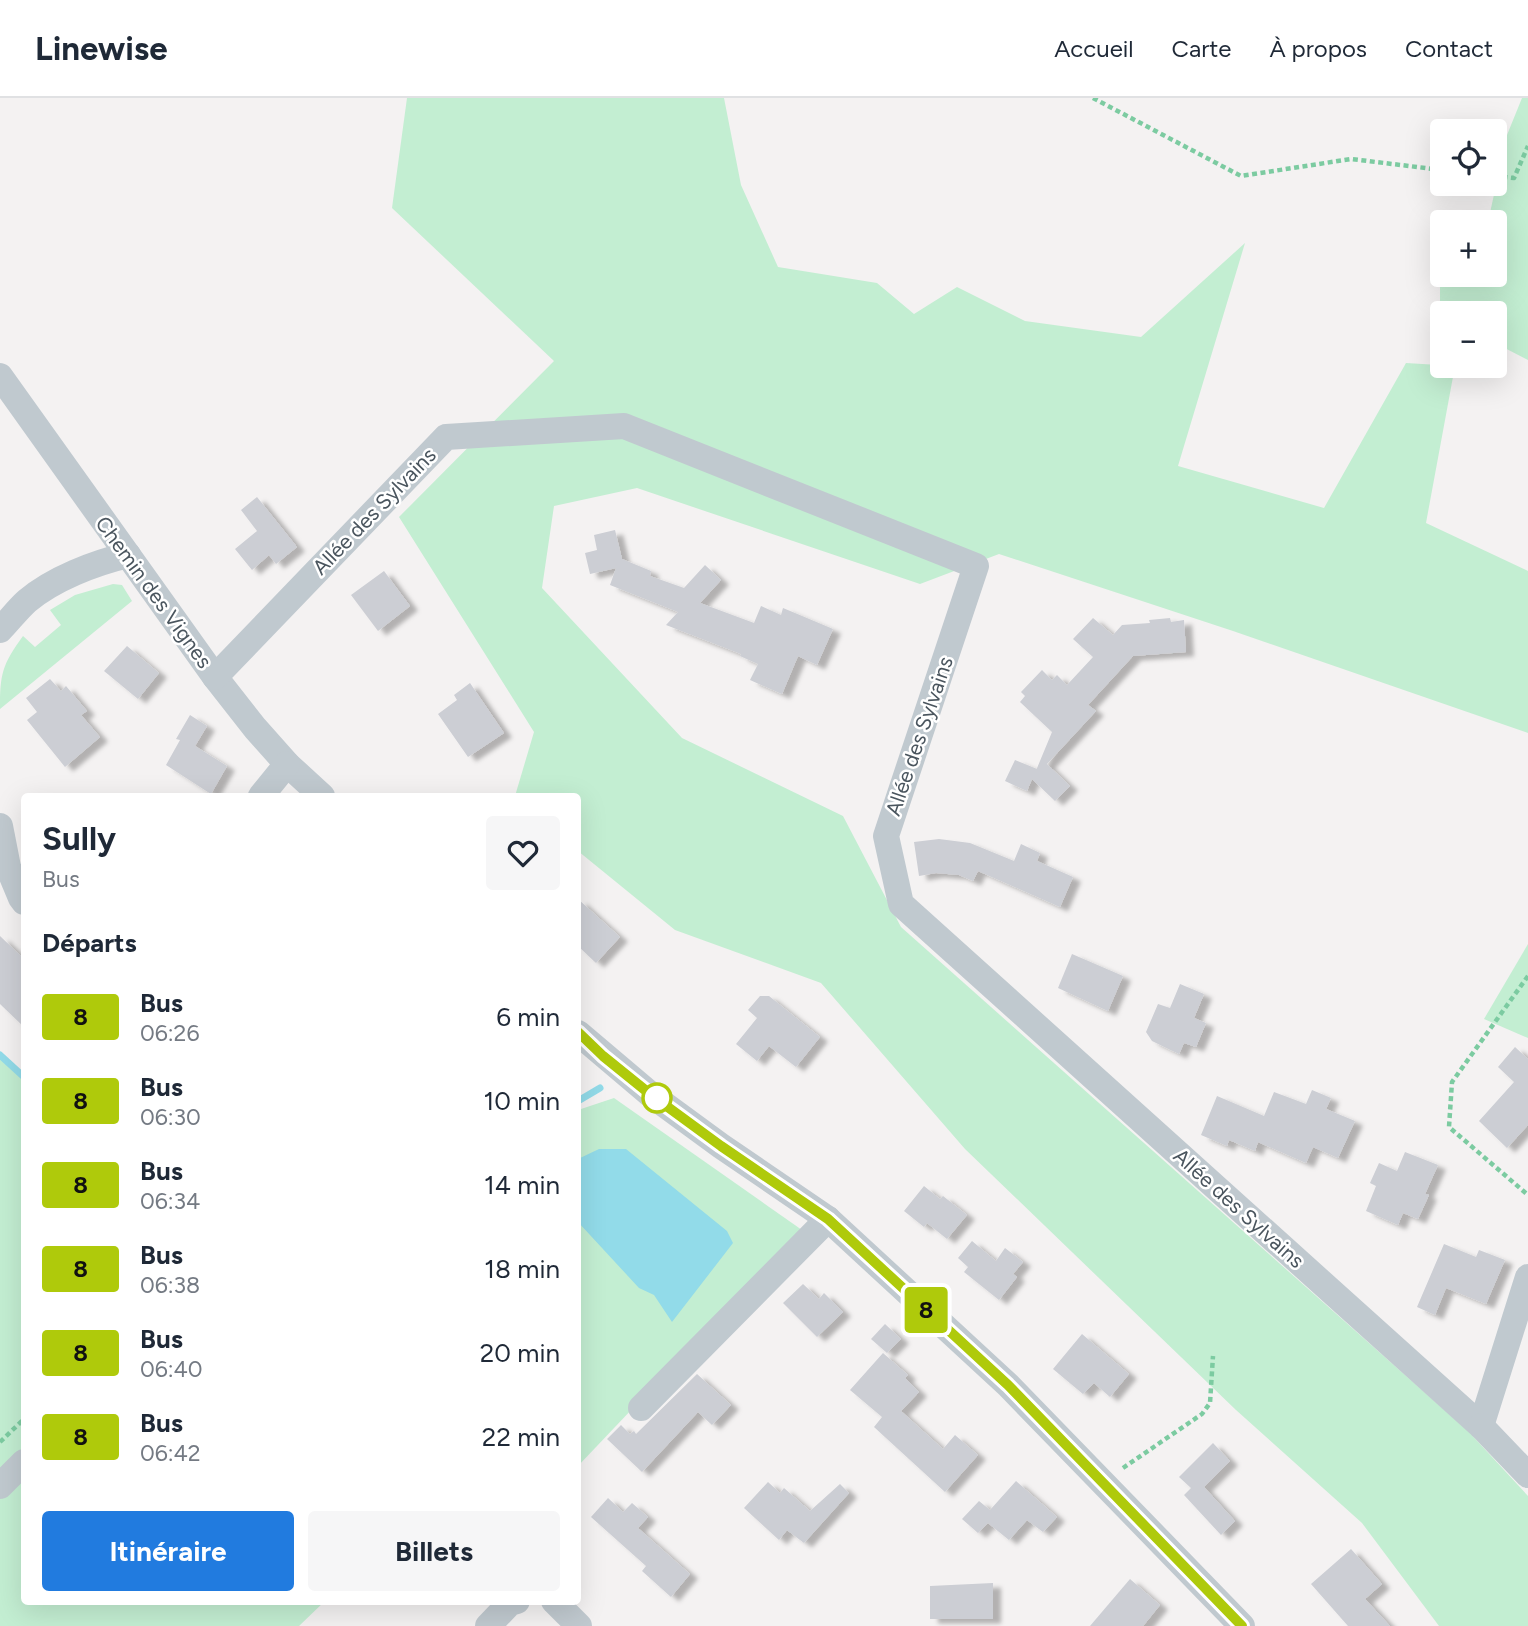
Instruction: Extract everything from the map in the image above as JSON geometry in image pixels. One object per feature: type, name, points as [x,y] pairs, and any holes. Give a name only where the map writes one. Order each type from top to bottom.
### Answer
[{"type":"street","name":"Chemin des Vignes","points":[[0,376],[215,677],[287,764],[319,793]]},
{"type":"street","name":"Allée des Sylvains","points":[[215,677],[446,437],[624,426],[976,566],[886,836],[901,904],[1482,1426]]},
{"type":"street","points":[[0,630],[27,601],[60,580],[128,555]]},
{"type":"street","points":[[263,793],[287,764]]},
{"type":"street","points":[[0,826],[8,867],[21,899]]},
{"type":"street","points":[[581,1036],[650,1094],[828,1219],[1008,1385],[1242,1626]]},
{"type":"street","points":[[641,1408],[828,1219]]},
{"type":"street","points":[[1528,1277],[1482,1426],[1528,1475]]},
{"type":"street","points":[[0,1486],[21,1465]]},
{"type":"street","points":[[488,1626],[508,1605]]},
{"type":"street","points":[[558,1605],[579,1626]]},
{"type":"path","points":[[1093,98],[1241,176],[1351,159],[1430,169]]},
{"type":"path","points":[[1507,177],[1514,178],[1528,146]]},
{"type":"path","points":[[1528,976],[1452,1082],[1449,1127],[1528,1195]]},
{"type":"path","points":[[1102,1482],[1202,1415],[1210,1403],[1213,1356]]},
{"type":"path","points":[[0,1442],[21,1422]]},
{"type":"green space","points":[[407,98],[724,98],[741,185],[778,267],[877,283],[914,314],[957,287],[1025,321],[1141,337],[1245,243],[1178,466],[1324,508],[1406,363],[1430,364],[1430,378],[1453,378],[1426,523],[1528,571],[1528,733],[999,554],[920,584],[637,488],[554,506],[542,588],[682,738],[843,816],[901,927],[1468,1431],[1528,1496],[1528,1626],[1439,1626],[1362,1523],[1236,1410],[965,1149],[821,983],[675,930],[581,853],[581,793],[516,793],[534,732],[399,517],[554,361],[392,208]]},
{"type":"green space","points":[[1522,98],[1528,98],[1528,360],[1507,349],[1507,301],[1440,301],[1440,287],[1507,287],[1507,210],[1491,210],[1494,196],[1507,196],[1507,135]]},
{"type":"green space","points":[[113,584],[122,585],[132,601],[0,709],[4,670],[23,636],[35,647],[61,625],[50,610],[75,595]]},
{"type":"green space","points":[[1528,944],[1528,1038],[1484,1019]]},
{"type":"green space","points":[[0,1054],[21,1072],[21,1605],[321,1605],[299,1626],[0,1626]]},
{"type":"green space","points":[[614,1098],[802,1230],[581,1463],[581,1109]]},
{"type":"water","points":[[599,1149],[626,1149],[727,1231],[733,1243],[672,1322],[654,1295],[639,1288],[581,1225],[581,1158]]},
{"type":"building","points":[[257,497],[297,547],[276,564],[269,555],[252,570],[235,549],[257,531],[241,510]]},
{"type":"building","points":[[615,530],[622,559],[651,571],[650,576],[684,588],[705,565],[721,580],[700,603],[754,623],[761,606],[781,615],[783,608],[833,629],[817,665],[798,656],[782,694],[750,680],[758,664],[740,656],[741,654],[666,625],[678,612],[610,585],[616,568],[590,574],[585,553],[597,550],[594,535]]},
{"type":"building","points":[[384,571],[410,606],[378,631],[351,595]]},
{"type":"building","points":[[1093,618],[1113,635],[1122,625],[1170,618],[1171,622],[1184,620],[1186,652],[1133,656],[1088,705],[1096,711],[1047,764],[1070,786],[1055,801],[1032,779],[1027,791],[1005,781],[1015,760],[1037,769],[1052,732],[1020,702],[1025,696],[1021,692],[1042,670],[1052,680],[1057,675],[1067,685],[1093,657],[1073,639]]},
{"type":"building","points":[[127,646],[159,673],[138,699],[104,671]]},
{"type":"building","points":[[50,679],[61,691],[66,686],[87,711],[81,715],[100,737],[65,767],[27,720],[37,712],[26,698]]},
{"type":"building","points":[[470,683],[504,733],[468,757],[438,714],[457,700],[454,695]]},
{"type":"building","points":[[190,715],[207,726],[195,746],[227,766],[212,793],[166,765],[180,740],[176,739]]},
{"type":"building","points":[[939,839],[970,843],[1014,861],[1021,844],[1040,853],[1037,861],[1073,877],[1060,907],[978,871],[973,881],[959,875],[936,873],[919,876],[914,842]]},
{"type":"building","points":[[581,902],[620,937],[596,963],[581,949]]},
{"type":"building","points":[[0,936],[21,956],[21,1024],[0,1004]]},
{"type":"building","points":[[1072,954],[1123,976],[1108,1011],[1058,988]]},
{"type":"building","points":[[1180,984],[1204,994],[1194,1018],[1206,1023],[1196,1047],[1184,1043],[1179,1054],[1152,1041],[1146,1032],[1158,1004],[1170,1008]]},
{"type":"building","points":[[760,996],[769,996],[820,1037],[796,1067],[769,1046],[757,1061],[736,1044],[757,1018],[748,1010]]},
{"type":"building","points":[[1515,1047],[1528,1059],[1528,1125],[1507,1148],[1479,1121],[1514,1082],[1498,1067]]},
{"type":"building","points":[[1312,1090],[1331,1098],[1326,1109],[1355,1121],[1338,1158],[1313,1147],[1306,1163],[1258,1142],[1255,1151],[1229,1140],[1227,1146],[1201,1135],[1217,1096],[1264,1116],[1274,1092],[1306,1104]]},
{"type":"building","points":[[1405,1152],[1438,1165],[1425,1194],[1429,1195],[1418,1219],[1403,1213],[1398,1225],[1366,1211],[1376,1186],[1370,1183],[1379,1163],[1397,1171]]},
{"type":"building","points":[[924,1186],[940,1199],[943,1196],[967,1215],[947,1239],[927,1223],[924,1227],[904,1211]]},
{"type":"building","points":[[972,1241],[996,1261],[1005,1248],[1023,1262],[1013,1274],[1017,1277],[999,1300],[964,1272],[968,1267],[958,1258]]},
{"type":"building","points":[[1444,1244],[1476,1257],[1479,1250],[1505,1260],[1486,1304],[1446,1288],[1435,1315],[1417,1307]]},
{"type":"building","points":[[803,1284],[819,1299],[824,1293],[843,1312],[817,1337],[783,1303]]},
{"type":"building","points":[[885,1324],[901,1339],[887,1353],[871,1339]]},
{"type":"building","points":[[1082,1334],[1129,1374],[1110,1397],[1094,1383],[1083,1394],[1053,1369]]},
{"type":"building","points":[[883,1353],[908,1375],[905,1378],[919,1392],[901,1411],[943,1449],[955,1435],[978,1455],[945,1492],[874,1427],[882,1417],[850,1390]]},
{"type":"building","points":[[697,1374],[731,1405],[712,1425],[698,1412],[642,1472],[607,1439],[621,1425],[630,1434],[634,1431],[636,1434]]},
{"type":"building","points":[[1213,1443],[1230,1461],[1204,1487],[1235,1521],[1221,1535],[1184,1495],[1191,1488],[1179,1477]]},
{"type":"building","points":[[1016,1481],[1057,1517],[1043,1532],[1027,1520],[1009,1540],[988,1523],[978,1533],[962,1519],[979,1501],[990,1510]]},
{"type":"building","points":[[768,1482],[780,1493],[784,1488],[810,1511],[840,1484],[849,1493],[804,1543],[787,1530],[779,1540],[744,1508]]},
{"type":"building","points":[[608,1498],[623,1512],[632,1503],[648,1517],[638,1528],[690,1574],[671,1597],[642,1571],[646,1566],[591,1517]]},
{"type":"building","points":[[1351,1549],[1382,1584],[1365,1599],[1390,1626],[1348,1626],[1311,1584]]},
{"type":"building","points":[[1130,1579],[1160,1605],[1143,1626],[1090,1626]]},
{"type":"building","points":[[993,1583],[993,1619],[930,1619],[930,1586]]},
{"type":"waterway","points":[[0,1055],[21,1074]]},
{"type":"waterway","points":[[581,1099],[600,1088]]},
{"type":"bus line","name":"8","points":[[581,1035],[650,1094],[828,1219],[1008,1385],[1242,1626]]}]
